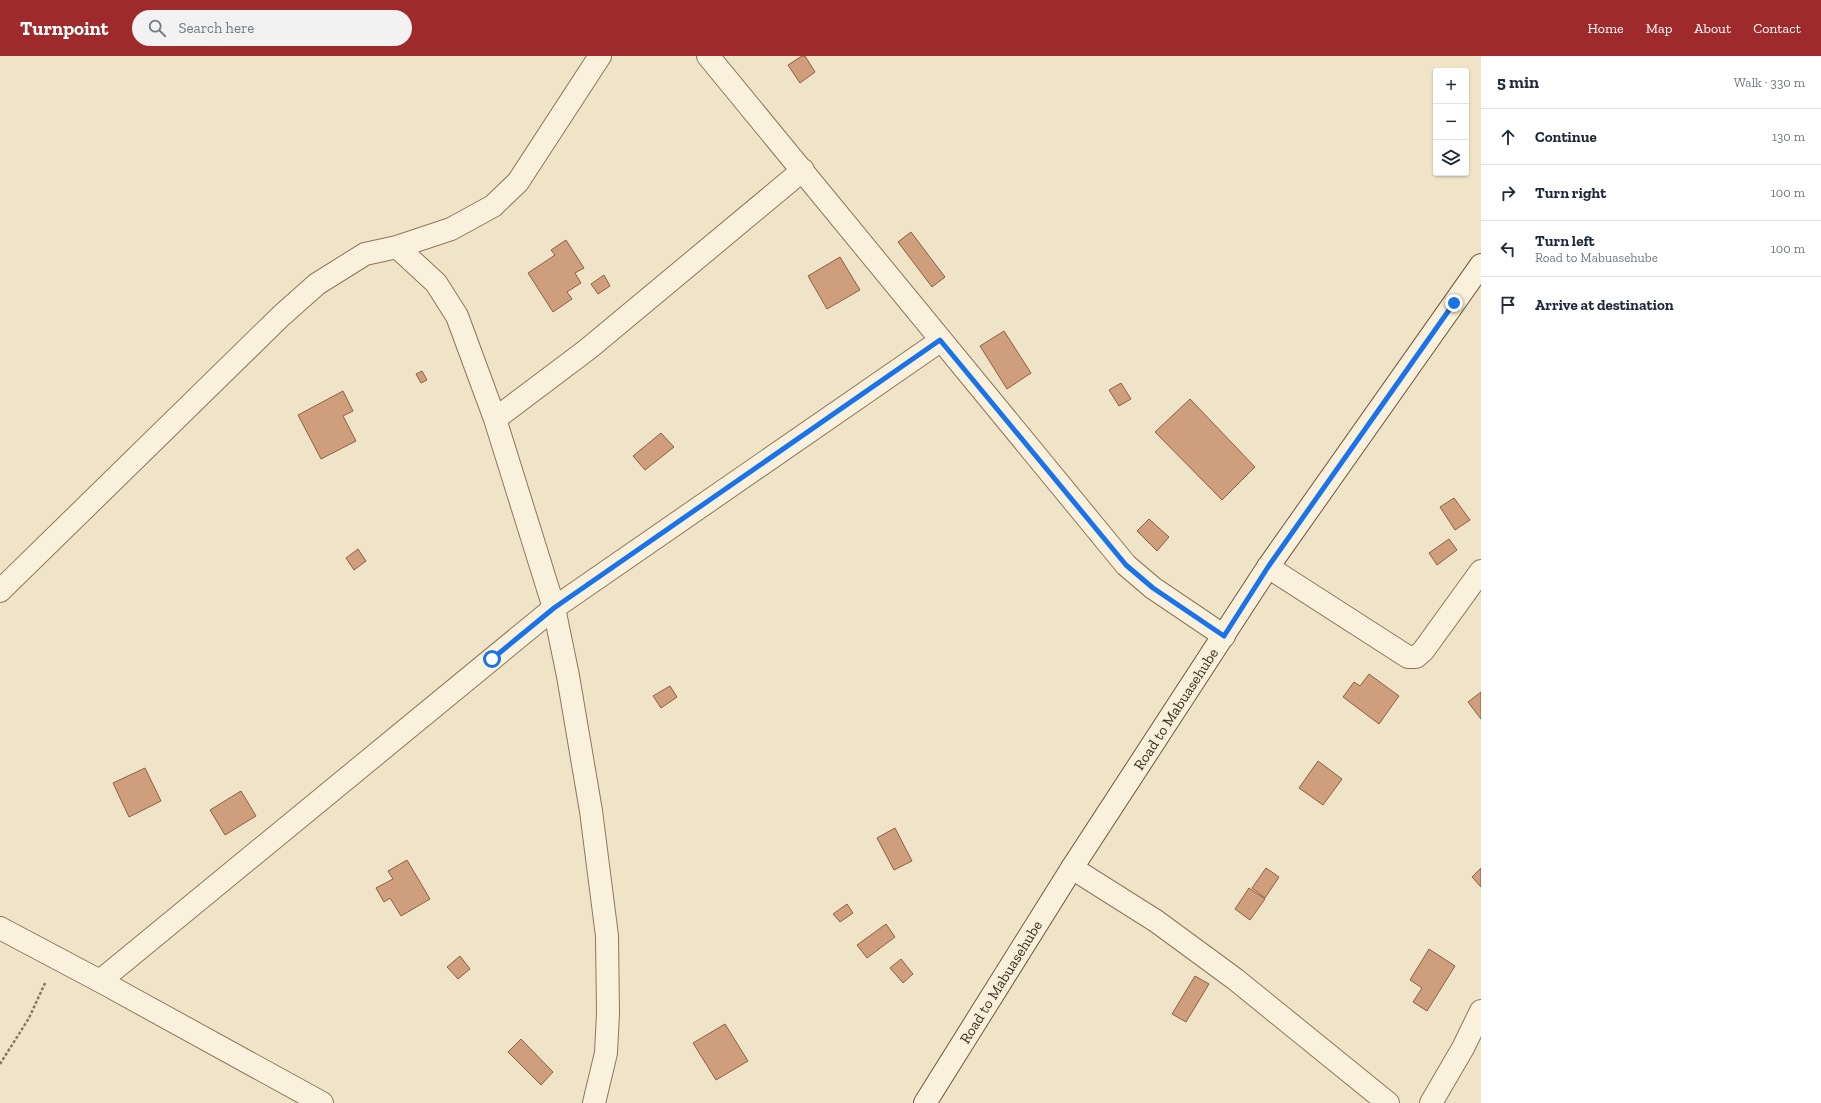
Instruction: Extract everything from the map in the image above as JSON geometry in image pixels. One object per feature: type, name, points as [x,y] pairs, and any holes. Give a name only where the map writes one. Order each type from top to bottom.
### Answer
[{"type":"street","points":[[0,591],[286,311],[317,284],[366,254],[397,247],[451,229],[493,206],[518,182],[600,56]]},
{"type":"street","points":[[708,56],[1126,565],[1153,588],[1224,636]]},
{"type":"street","points":[[494,419],[588,349],[803,170]]},
{"type":"street","points":[[397,247],[436,283],[457,316],[494,419],[554,608],[568,676],[590,804],[607,936],[608,1013],[606,1047],[594,1103]]},
{"type":"street","name":"Road to Mabuasehube","points":[[925,1103],[1072,868],[1268,567],[1481,265]]},
{"type":"street","points":[[100,981],[554,608],[940,340]]},
{"type":"street","points":[[1268,567],[1408,657],[1416,657],[1423,651],[1481,571]]},
{"type":"street","points":[[1072,868],[1156,922],[1236,979],[1388,1103]]},
{"type":"street","points":[[0,928],[322,1103]]},
{"type":"street","points":[[1431,1103],[1463,1048],[1481,1011]]},
{"type":"path","points":[[0,1064],[29,1018],[57,958]]},
{"type":"building","points":[[802,56],[805,56],[815,72],[800,83],[788,65]]},
{"type":"building","points":[[911,232],[945,277],[932,287],[898,242]]},
{"type":"building","points":[[566,240],[584,268],[575,273],[581,283],[567,292],[572,299],[553,312],[528,273],[555,255],[551,250]]},
{"type":"building","points":[[840,257],[860,290],[827,309],[808,276]]},
{"type":"building","points":[[604,275],[610,286],[598,294],[591,284]]},
{"type":"building","points":[[1004,331],[1031,373],[1007,389],[980,346]]},
{"type":"building","points":[[422,371],[427,380],[421,383],[416,374]]},
{"type":"building","points":[[1121,383],[1131,399],[1119,406],[1109,390]]},
{"type":"building","points":[[343,391],[353,411],[343,416],[356,441],[321,459],[298,415]]},
{"type":"building","points":[[1190,399],[1255,467],[1222,500],[1155,432]]},
{"type":"building","points":[[661,433],[674,447],[645,470],[633,456]]},
{"type":"building","points":[[1454,498],[1470,520],[1455,530],[1440,507]]},
{"type":"building","points":[[1149,519],[1169,537],[1157,551],[1137,531]]},
{"type":"building","points":[[1449,539],[1457,550],[1437,565],[1429,553]]},
{"type":"building","points":[[358,549],[366,561],[354,570],[346,558]]},
{"type":"building","points":[[1369,674],[1399,696],[1379,724],[1343,697],[1354,682],[1360,686]]},
{"type":"building","points":[[670,686],[677,697],[661,708],[653,696]]},
{"type":"building","points":[[1481,692],[1481,719],[1468,702]]},
{"type":"building","points":[[1318,761],[1342,779],[1323,805],[1299,788]]},
{"type":"building","points":[[145,768],[161,801],[129,817],[113,783]]},
{"type":"building","points":[[241,791],[256,816],[225,835],[210,810]]},
{"type":"building","points":[[895,828],[912,861],[894,870],[877,838]]},
{"type":"building","points":[[407,860],[430,899],[401,916],[390,898],[384,902],[376,888],[393,879],[388,871]]},
{"type":"building","points":[[1266,868],[1279,877],[1265,898],[1252,888]]},
{"type":"building","points":[[1481,868],[1481,887],[1472,877]]},
{"type":"building","points":[[1249,888],[1265,899],[1250,920],[1235,909]]},
{"type":"building","points":[[847,904],[853,913],[840,922],[833,914]]},
{"type":"building","points":[[886,924],[895,937],[867,958],[857,945]]},
{"type":"building","points":[[1429,949],[1455,966],[1427,1011],[1413,1002],[1422,988],[1410,980]]},
{"type":"building","points":[[460,956],[470,969],[458,979],[447,967]]},
{"type":"building","points":[[901,959],[913,974],[903,983],[890,968]]},
{"type":"building","points":[[1195,976],[1209,984],[1186,1022],[1172,1014]]},
{"type":"building","points":[[725,1024],[748,1061],[716,1080],[693,1043]]},
{"type":"building","points":[[521,1039],[553,1072],[541,1085],[508,1052]]},
{"type":"route","points":[[492,659],[554,608],[940,340],[1126,565],[1153,588],[1224,636],[1268,567],[1454,303]]}]
